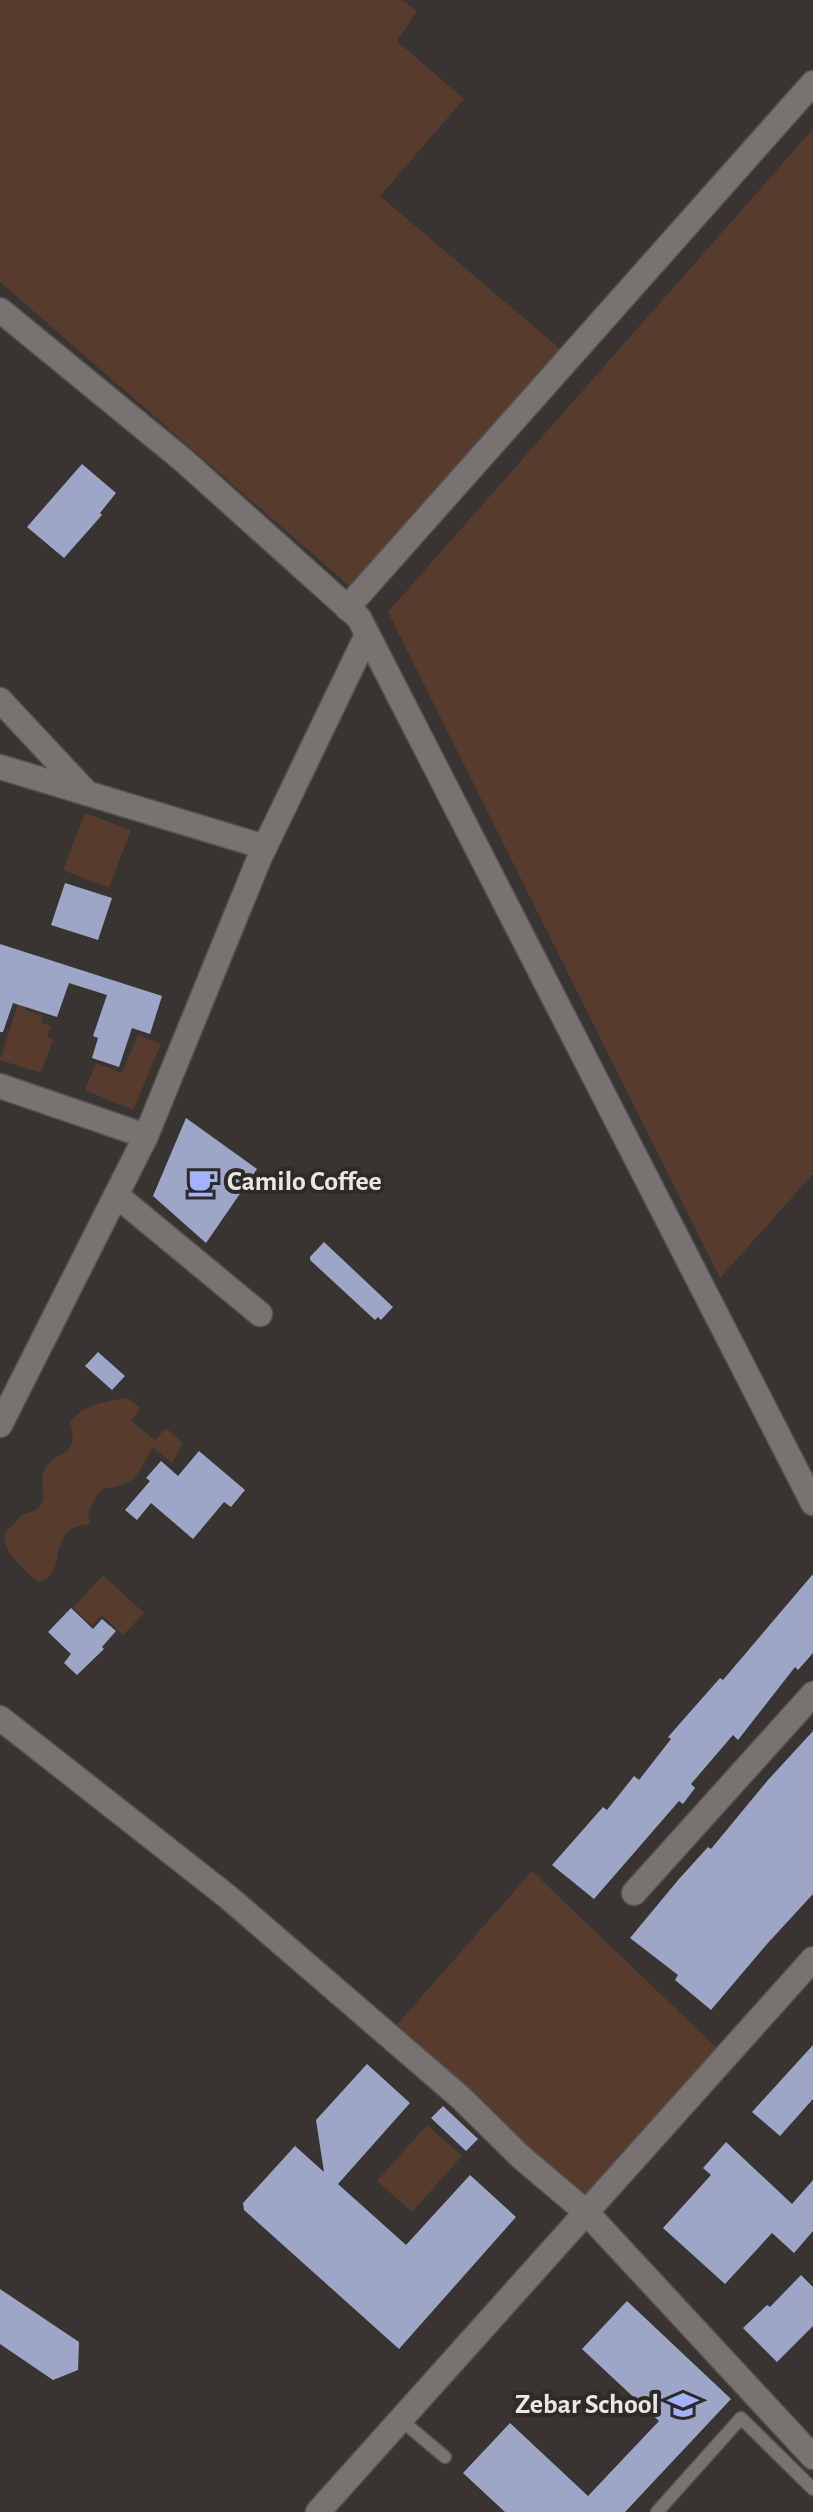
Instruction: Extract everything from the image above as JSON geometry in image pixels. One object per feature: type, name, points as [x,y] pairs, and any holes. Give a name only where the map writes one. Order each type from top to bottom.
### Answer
[{"type":"street","points":[[347,608],[813,83]]},
{"type":"street","points":[[0,310],[183,460],[359,618],[813,1503]]},
{"type":"street","points":[[0,1425],[146,1136],[265,847],[367,635]]},
{"type":"street","points":[[0,700],[88,793]]},
{"type":"street","points":[[0,767],[265,847]]},
{"type":"street","points":[[0,1086],[146,1136]]},
{"type":"street","points":[[116,1195],[260,1314]]},
{"type":"street","points":[[634,1893],[813,1694]]},
{"type":"street","points":[[0,1718],[228,1897],[460,2097],[521,2157],[586,2212],[813,2457]]},
{"type":"street","points":[[318,2512],[813,1959]]},
{"type":"lane","points":[[657,2512],[741,2418],[813,2489]]},
{"type":"lane","points":[[401,2420],[445,2457]]},
{"type":"shaded area","points":[[0,0],[402,0],[417,11],[397,41],[464,99],[380,196],[564,352],[353,589],[0,282]]},
{"type":"shaded area","points":[[813,129],[813,1174],[720,1278],[388,612]]},
{"type":"shaded area","points":[[85,813],[131,830],[109,888],[63,870]]},
{"type":"shaded area","points":[[22,991],[31,994],[25,1010],[43,1016],[41,1023],[51,1026],[47,1036],[53,1039],[41,1073],[0,1060]]},
{"type":"shaded area","points":[[138,1035],[161,1044],[133,1110],[85,1090],[96,1063],[122,1073]]},
{"type":"shaded area","points":[[128,1398],[140,1408],[131,1421],[155,1440],[166,1428],[183,1443],[172,1463],[153,1447],[130,1481],[105,1488],[96,1496],[88,1513],[90,1524],[75,1527],[66,1533],[54,1570],[38,1582],[10,1554],[5,1533],[21,1516],[42,1503],[44,1471],[72,1443],[70,1422],[89,1407]]},
{"type":"shaded area","points":[[103,1575],[144,1613],[123,1635],[102,1615],[92,1626],[73,1608]]},
{"type":"shaded area","points":[[532,1871],[720,2051],[586,2200],[396,2026]]},
{"type":"shaded area","points":[[427,2125],[462,2156],[412,2212],[377,2181]]},
{"type":"building","points":[[82,464],[116,493],[100,513],[102,515],[64,558],[27,527]]},
{"type":"building","points":[[65,883],[112,898],[98,940],[51,925]]},
{"type":"building","points":[[0,944],[162,996],[150,1034],[132,1028],[119,1067],[92,1058],[98,1038],[93,1036],[107,995],[69,983],[57,1017],[13,1003],[3,1032],[0,1032]]},
{"type":"building","name":"Camilo Coffee","points":[[186,1118],[257,1169],[206,1243],[153,1196]]},
{"type":"building","points":[[324,1242],[393,1307],[381,1320],[378,1317],[375,1320],[310,1260]]},
{"type":"building","points":[[98,1352],[125,1376],[112,1390],[85,1366]]},
{"type":"building","points":[[199,1451],[245,1490],[231,1507],[224,1502],[193,1539],[151,1503],[137,1520],[125,1510],[150,1481],[146,1478],[161,1461],[178,1476]]},
{"type":"building","points":[[813,1574],[813,1653],[798,1670],[795,1667],[738,1740],[733,1735],[691,1784],[695,1788],[683,1804],[679,1801],[594,1899],[552,1865],[603,1807],[607,1810],[634,1776],[639,1780],[671,1739],[668,1737],[720,1678],[723,1680]]},
{"type":"building","points":[[71,1608],[93,1629],[102,1619],[116,1631],[102,1647],[104,1649],[77,1675],[64,1663],[71,1654],[48,1632]]},
{"type":"building","points":[[813,1731],[813,1894],[711,2010],[675,1980],[678,1975],[630,1938]]},
{"type":"building","points":[[813,2045],[813,2099],[780,2136],[752,2112]]},
{"type":"building","points":[[367,2064],[410,2103],[338,2184],[406,2245],[470,2175],[516,2217],[399,2349],[244,2210],[243,2203],[295,2146],[324,2172],[316,2120]]},
{"type":"building","points":[[443,2106],[478,2139],[466,2151],[431,2118]]},
{"type":"building","points":[[726,2142],[792,2204],[813,2180],[813,2231],[794,2253],[772,2233],[725,2284],[663,2228],[711,2175],[703,2168]]},
{"type":"building","points":[[801,2275],[813,2287],[813,2326],[777,2362],[743,2328],[767,2305],[770,2307]]},
{"type":"building","points":[[0,2289],[79,2342],[78,2370],[53,2380],[0,2344]]},
{"type":"building","name":"Zebar School","points":[[627,2301],[731,2399],[625,2512],[505,2512],[463,2473],[510,2423],[588,2496],[659,2421],[582,2349]]},
{"type":"place","name":"Camilo Coffee","points":[[203,1182]]},
{"type":"place","name":"Zebar School","points":[[683,2405]]}]
